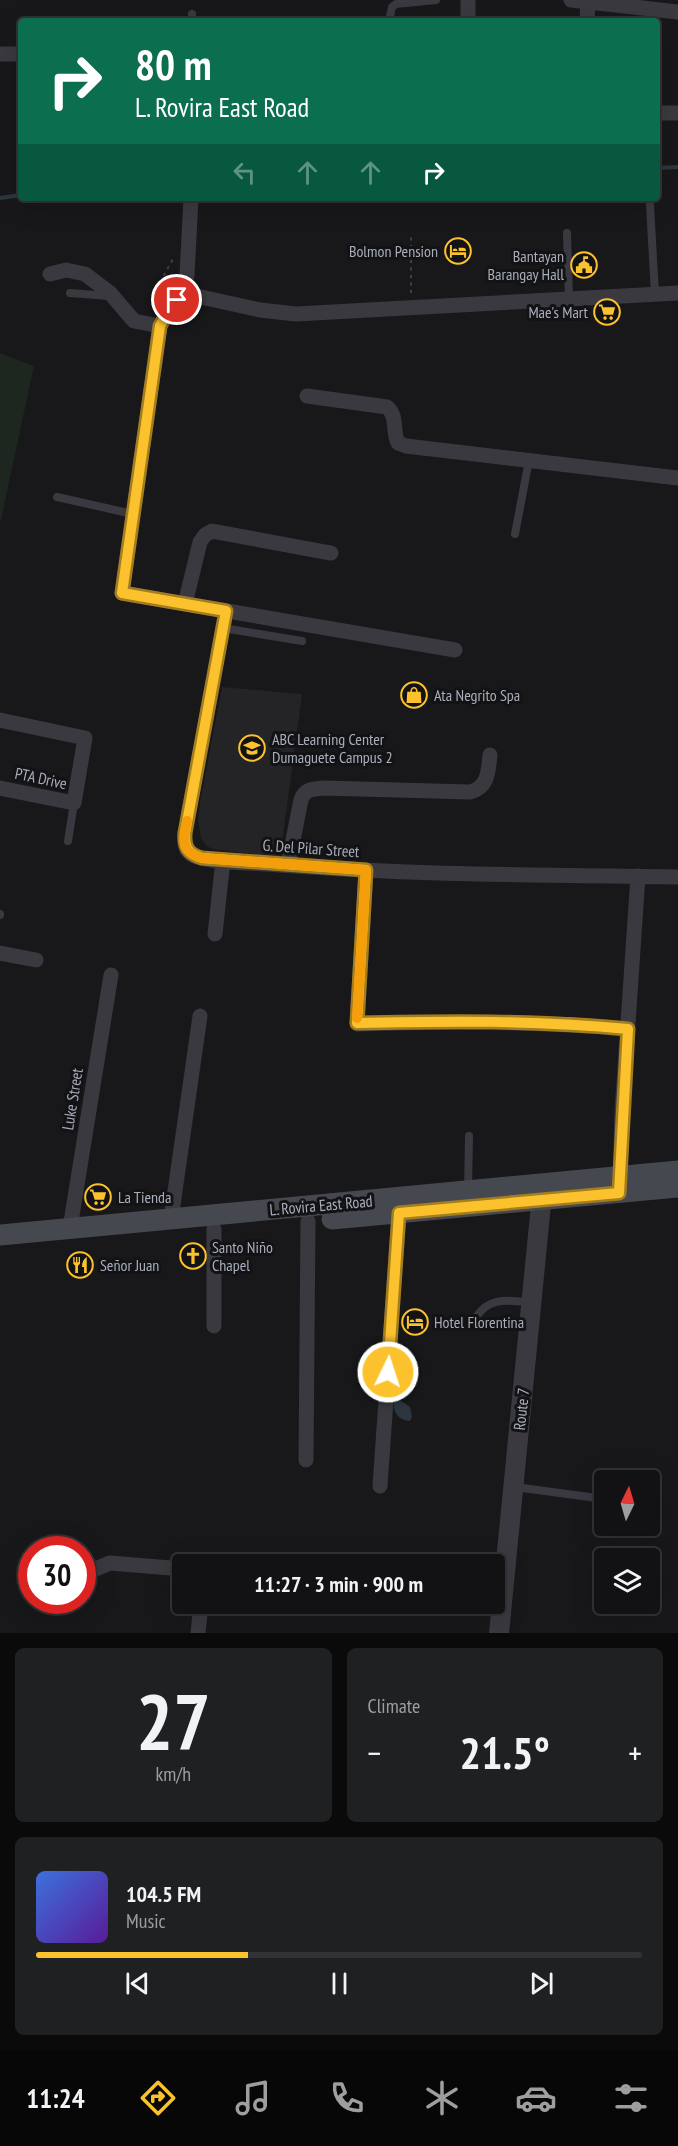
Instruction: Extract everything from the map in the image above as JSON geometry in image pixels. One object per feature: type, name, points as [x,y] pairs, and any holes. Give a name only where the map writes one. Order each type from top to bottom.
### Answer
[{"type":"main road","name":"L. Rovira East Road","points":[[620,1185],[678,1171]]},
{"type":"main road","name":"L. Rovira East Road","points":[[0,1235],[29,1239],[200,1226],[308,1221],[348,1210],[399,1213],[542,1192],[620,1185],[678,1187]]},
{"type":"main road","name":"L. Rovira East Road","points":[[0,1248],[70,1228],[171,1219],[200,1226],[348,1210],[468,1191],[542,1192]]},
{"type":"street","points":[[468,0],[468,18]]},
{"type":"street","points":[[571,0],[678,12]]},
{"type":"street","points":[[587,18],[588,2]]},
{"type":"street","points":[[0,54],[18,54]]},
{"type":"street","points":[[660,113],[678,113]]},
{"type":"street","points":[[191,201],[183,293],[160,326],[122,593],[456,650]]},
{"type":"street","points":[[50,274],[66,270],[86,274],[114,298],[134,321],[160,326]]},
{"type":"street","points":[[183,293],[260,310],[296,314],[678,293]]},
{"type":"street","points":[[307,396],[387,407],[392,411],[394,417],[395,437],[398,442],[406,446],[678,478]]},
{"type":"street","points":[[185,604],[201,542],[205,535],[212,531],[331,553]]},
{"type":"street","name":"G. Del Pilar Street","points":[[226,611],[184,842],[187,850],[193,856],[366,870],[678,877]]},
{"type":"street","points":[[0,720],[85,738],[74,803]]},
{"type":"street","points":[[288,865],[301,800],[306,792],[322,788],[470,792],[484,785],[490,755]]},
{"type":"street","name":"PTA Drive","points":[[0,788],[74,803]]},
{"type":"street","points":[[215,934],[223,860]]},
{"type":"street","points":[[366,870],[357,1023],[495,1022],[569,1024],[628,1029]]},
{"type":"street","points":[[620,1185],[638,876]]},
{"type":"street","points":[[0,953],[36,960]]},
{"type":"street","name":"Luke Street","points":[[70,1228],[111,975]]},
{"type":"street","points":[[171,1219],[200,1016]]},
{"type":"street","name":"Route 7","points":[[505,1554],[514,1486],[542,1192]]},
{"type":"street","points":[[380,1486],[399,1213]]},
{"type":"street","points":[[306,1460],[308,1221]]},
{"type":"street","points":[[200,1226],[214,1326]]},
{"type":"street","points":[[96,1569],[110,1563],[172,1568]]},
{"type":"street","points":[[198,1633],[200,1614]]},
{"type":"street","name":"Route 7","points":[[499,1614],[499,1633]]},
{"type":"lane","points":[[390,18],[392,7],[396,4],[436,0]]},
{"type":"lane","points":[[650,205],[655,295]]},
{"type":"lane","points":[[567,233],[569,299]]},
{"type":"lane","points":[[70,293],[96,294],[114,298]]},
{"type":"lane","points":[[515,534],[529,460]]},
{"type":"lane","points":[[57,497],[133,514]]},
{"type":"lane","points":[[223,628],[302,641]]},
{"type":"lane","points":[[68,841],[74,803]]},
{"type":"lane","points":[[468,1191],[469,1136]]},
{"type":"lane","points":[[477,1316],[483,1306],[504,1300],[532,1303]]},
{"type":"lane","points":[[514,1486],[594,1498]]},
{"type":"path","points":[[411,233],[411,308]]},
{"type":"path","points":[[168,312],[161,297],[164,275],[174,258],[188,254]]},
{"type":"shaded area","points":[[0,353],[34,366],[0,524]]},
{"type":"shaded area","name":"ABC Learning Center Dumaguete Campus 2","points":[[222,687],[302,694],[280,858],[213,849],[206,846],[201,838],[198,821],[200,802]]},
{"type":"shaded area","points":[[397,1388],[401,1401],[410,1407],[412,1417],[410,1421],[399,1417],[394,1410],[394,1389]]},
{"type":"waterway","points":[[660,168],[678,167]]},
{"type":"waterway","points":[[0,198],[18,195]]},
{"type":"slow traffic","points":[[187,821],[184,842],[187,850],[193,856],[366,870],[357,1018]]},
{"type":"place","name":"Bolmon Pension","points":[[458,251]]},
{"type":"place","name":"Bantayan Barangay Hall","points":[[584,265]]},
{"type":"place","name":"Mae's Mart","points":[[607,312]]},
{"type":"place","name":"Ata Negrito Spa","points":[[414,695]]},
{"type":"place","name":"ABC Learning Center Dumaguete Campus 2","points":[[252,748]]},
{"type":"place","name":"La Tienda","points":[[98,1197]]},
{"type":"place","name":"Santo Niño Chapel","points":[[193,1256]]},
{"type":"place","name":"Señor Juan","points":[[80,1265]]},
{"type":"place","name":"Hotel Florentina","points":[[415,1322]]},
{"type":"route","points":[[177,300],[160,326],[122,593],[226,611],[185,833],[184,842],[187,850],[193,856],[202,858],[366,870],[357,1023],[495,1022],[569,1024],[628,1029],[619,1193],[399,1213],[388,1372]]}]
